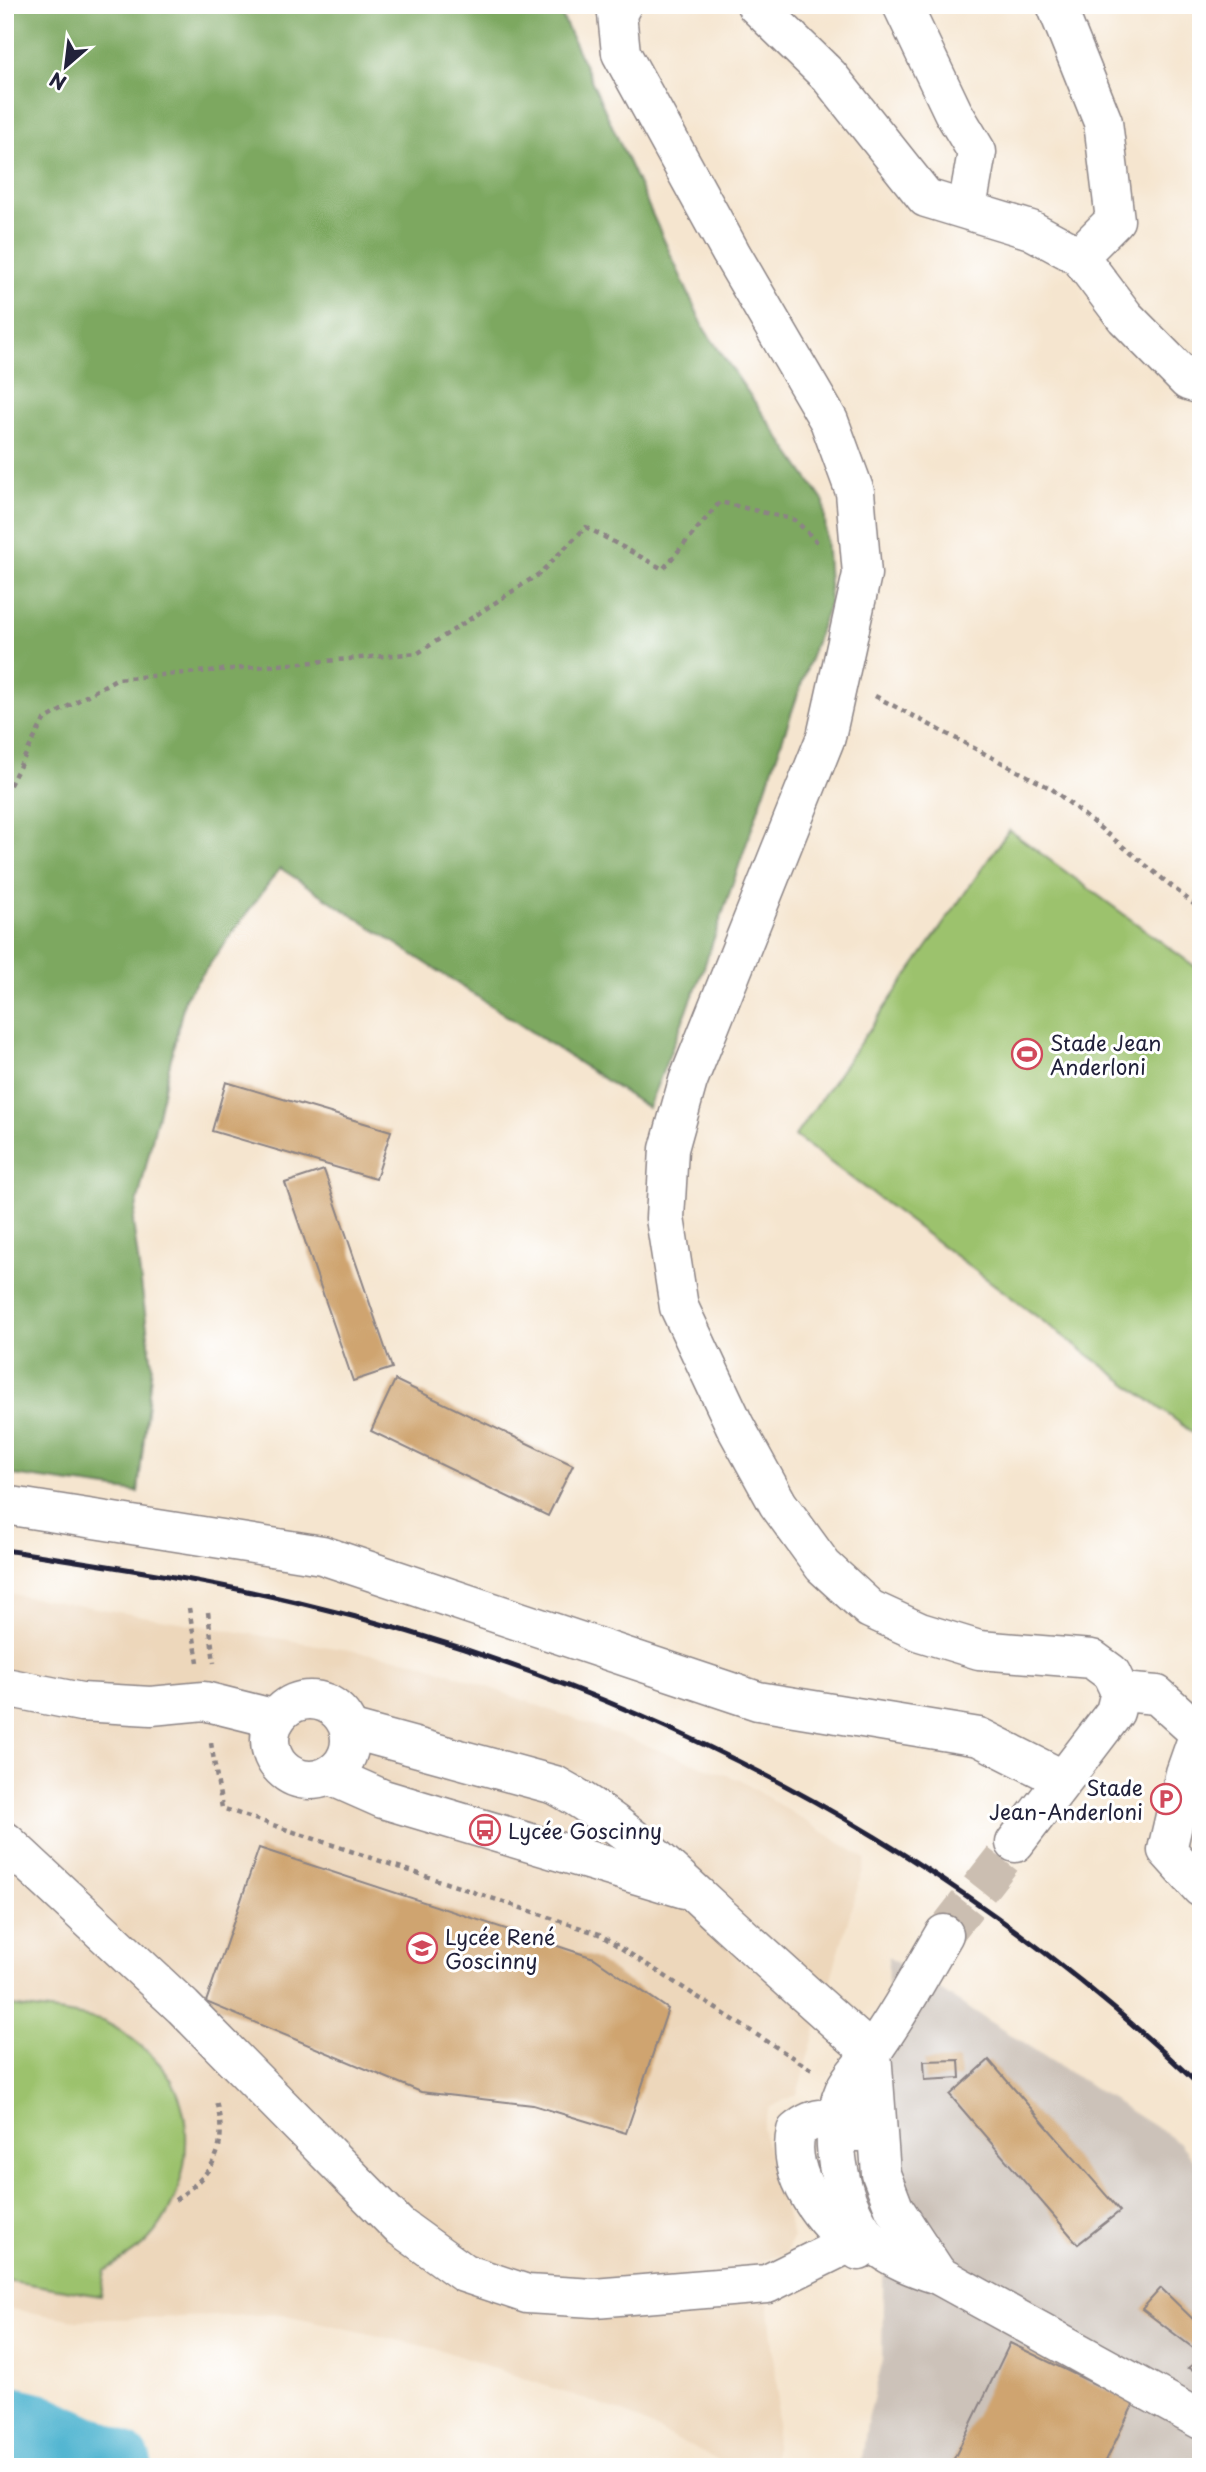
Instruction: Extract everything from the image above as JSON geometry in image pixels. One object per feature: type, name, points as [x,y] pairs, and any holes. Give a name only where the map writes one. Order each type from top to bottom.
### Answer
[{"type":"street","points":[[622,5],[617,14],[621,53],[731,253],[829,421],[855,492],[862,574],[842,678],[826,737],[688,1081],[668,1149],[665,1219],[679,1307],[735,1426],[778,1504],[824,1566],[870,1609],[920,1632],[979,1650],[1091,1659],[1111,1673],[1120,1692],[1115,1712],[1015,1843]]},
{"type":"street","points":[[756,5],[829,76],[926,198],[967,208],[1031,230],[1079,256],[1125,317],[1188,381],[1201,385]]},
{"type":"street","points":[[902,5],[953,112],[977,152],[967,208]]},
{"type":"street","points":[[1056,5],[1103,122],[1115,220],[1079,256]]},
{"type":"street","points":[[5,1505],[322,1555],[758,1701],[979,1737],[1062,1779]]},
{"type":"street","points":[[5,1688],[81,1702],[151,1706],[209,1683],[276,1719]]},
{"type":"street","points":[[1120,1692],[1157,1695],[1199,1733],[1185,1773],[1167,1850],[1201,1888]]},
{"type":"street","points":[[331,1776],[349,1755],[349,1728],[344,1717],[322,1702],[296,1702],[276,1719],[270,1745],[281,1769],[292,1777],[305,1781],[331,1776],[383,1799],[693,1891]]},
{"type":"street","points":[[349,1728],[555,1785],[611,1819],[872,2053],[881,2174],[894,2208],[938,2275]]},
{"type":"street","points":[[5,1841],[183,2007],[399,2226],[464,2273],[527,2294],[594,2298],[767,2284],[849,2243]]},
{"type":"street","points":[[944,1934],[872,2053],[847,2085],[838,2119],[837,2156],[851,2210],[875,2244],[909,2266],[938,2275],[1201,2420]]},
{"type":"street","points":[[879,2147],[838,2119],[820,2117],[796,2131],[794,2141],[798,2176],[810,2197],[849,2243],[874,2262],[906,2277],[938,2275]]},
{"type":"path","points":[[5,794],[44,720],[116,679],[418,653],[540,574],[586,527],[663,569],[720,502],[795,520],[860,585]]},
{"type":"path","points":[[842,678],[1052,789],[1201,910]]},
{"type":"path","points":[[189,1608],[198,1661]]},
{"type":"path","points":[[208,1612],[209,1683],[222,1808],[599,1934],[812,2071]]},
{"type":"path","points":[[175,2200],[210,2169],[221,2145],[220,2118],[215,2098]]},
{"type":"shaded area","name":"Lycée René Goscinny","points":[[5,1593],[420,1662],[740,1780],[866,1859],[797,2094],[769,2108],[762,2129],[793,2237],[786,2253],[764,2261],[778,2395],[774,2467],[731,2467],[624,2413],[441,2350],[282,2314],[76,2320],[5,2308]]},
{"type":"shaded area","points":[[888,1957],[1179,2142],[1201,2170],[1201,2467],[861,2467],[867,2424],[882,2363]]},
{"type":"green space","points":[[5,5],[557,5],[705,330],[824,502],[830,601],[702,973],[648,1108],[280,868],[185,998],[133,1222],[152,1365],[138,1492],[5,1474],[5,772],[11,682],[5,674]]},
{"type":"green space","name":"Stade Jean Anderloni","points":[[1009,830],[1201,971],[1201,1439],[795,1136]]},
{"type":"green space","points":[[5,2005],[105,2022],[143,2047],[166,2072],[180,2101],[185,2121],[186,2143],[179,2186],[171,2206],[144,2245],[105,2271],[101,2296],[5,2280]]},
{"type":"building","points":[[226,1082],[391,1131],[376,1179],[212,1131]]},
{"type":"building","points":[[324,1170],[392,1368],[353,1381],[285,1183]]},
{"type":"building","points":[[395,1380],[573,1465],[548,1516],[371,1431]]},
{"type":"building","points":[[259,1848],[594,1958],[668,2009],[626,2133],[533,2105],[421,2092],[206,2002]]},
{"type":"building","points":[[959,2060],[960,2078],[925,2080],[924,2061]]},
{"type":"building","points":[[989,2060],[1120,2211],[1078,2244],[950,2095]]},
{"type":"building","points":[[1161,2288],[1201,2327],[1201,2354],[1142,2309]]},
{"type":"building","points":[[1010,2343],[1134,2403],[1103,2467],[950,2467]]},
{"type":"building","points":[[1201,2358],[1201,2373],[1188,2368]]},
{"type":"waterway","points":[[5,2422],[34,2429],[115,2467]]},
{"type":"tunnel","points":[[944,1934],[1015,1843]]},
{"type":"railway","points":[[5,1550],[187,1579],[296,1602],[422,1636],[545,1677],[665,1727],[781,1783],[893,1848],[1001,1920],[1103,2000],[1201,2087]]},
{"type":"place","name":"Stade Jean Anderloni","points":[[1027,1054]]},
{"type":"place","name":"Stade Jean-Anderloni","points":[[1166,1799]]},
{"type":"place","name":"Lycée Goscinny","points":[[485,1830]]},
{"type":"place","name":"Lycée René Goscinny","points":[[422,1948]]}]
